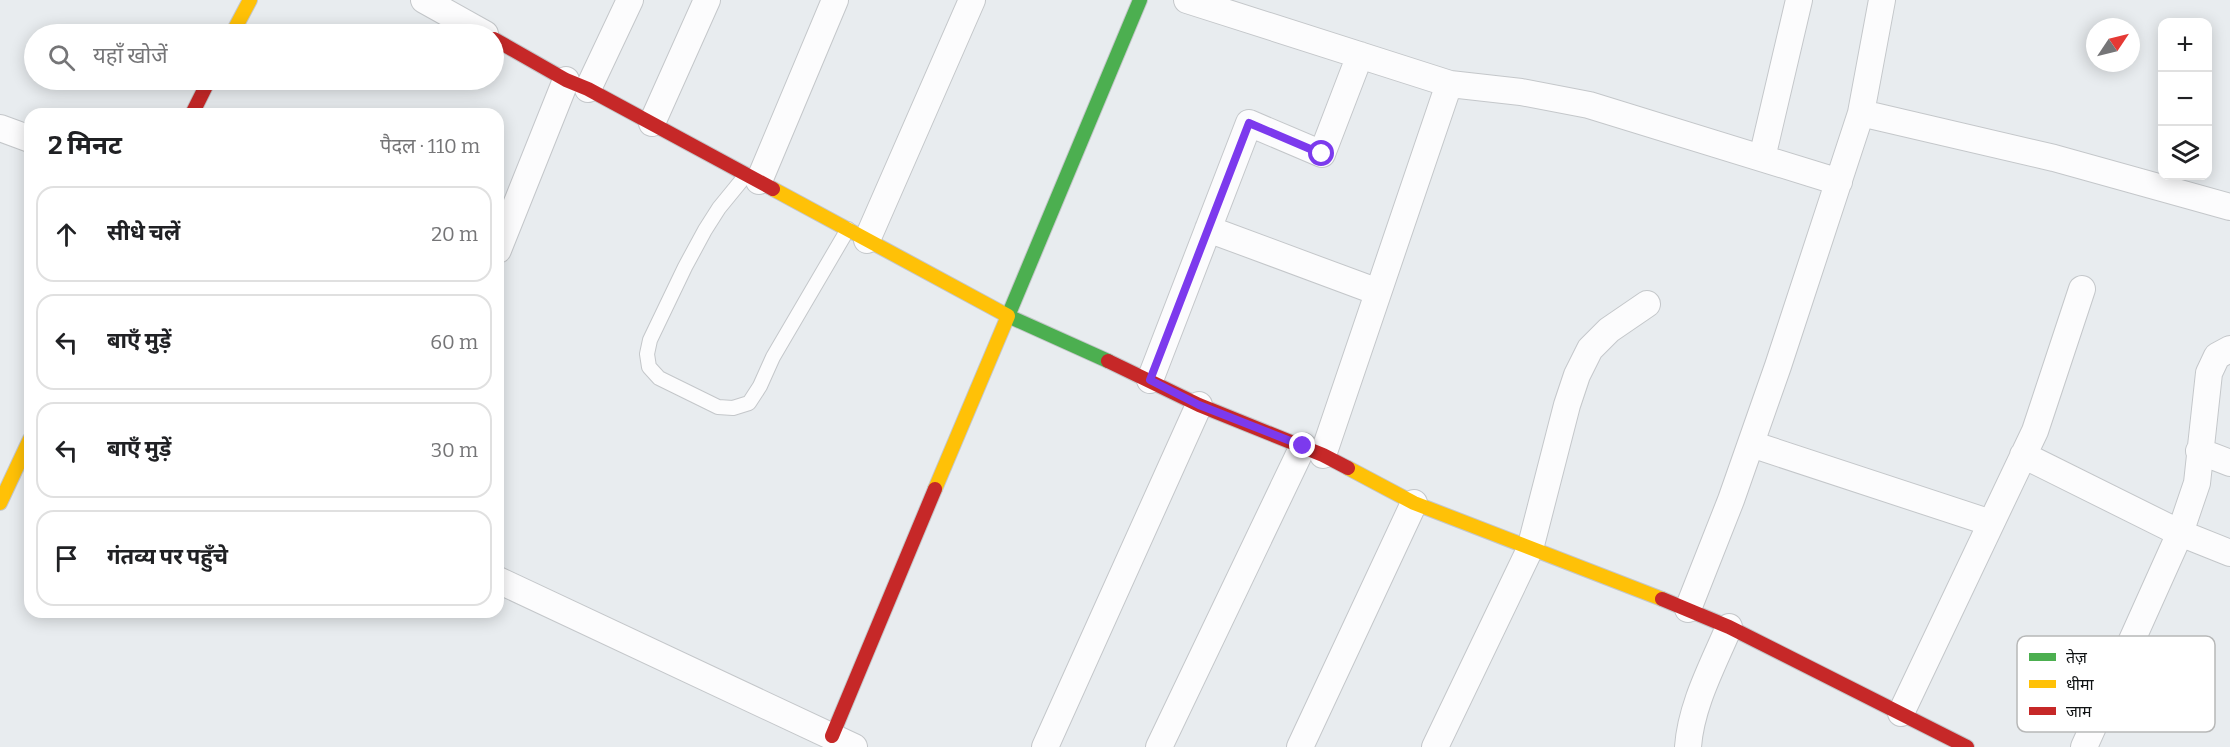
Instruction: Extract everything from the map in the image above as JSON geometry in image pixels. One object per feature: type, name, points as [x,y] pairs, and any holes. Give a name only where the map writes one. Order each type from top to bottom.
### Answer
[{"type":"main road","points":[[237,24],[250,0]]},
{"type":"main road","points":[[843,742],[1008,316],[1140,0]]},
{"type":"main road","points":[[504,44],[1008,316],[1150,380],[1199,405],[1313,451],[1414,503],[1730,627],[1967,747]]},
{"type":"main road","points":[[195,108],[204,90]]},
{"type":"main road","points":[[0,503],[24,452]]},
{"type":"street","points":[[424,0],[467,24]]},
{"type":"street","points":[[504,237],[577,84],[630,0]]},
{"type":"street","points":[[652,123],[707,0]]},
{"type":"street","points":[[753,178],[835,0]]},
{"type":"street","points":[[858,234],[972,0]]},
{"type":"street","points":[[1187,0],[1449,84],[1521,92],[1589,105],[1839,182]]},
{"type":"street","points":[[1762,158],[1798,0]]},
{"type":"street","points":[[1688,609],[1751,444],[1862,113],[1882,0]]},
{"type":"street","points":[[1150,380],[1249,123],[1322,154],[1360,55]]},
{"type":"street","points":[[1159,747],[1313,451],[1378,292],[1449,84]]},
{"type":"street","points":[[1862,113],[2054,158],[2230,207]]},
{"type":"street","points":[[0,128],[24,137]]},
{"type":"street","points":[[1208,229],[1378,292]]},
{"type":"street","points":[[1900,714],[2035,431],[2082,289]]},
{"type":"street","points":[[1435,747],[1530,549],[1567,405],[1577,375],[1590,349],[1609,330],[1647,304]]},
{"type":"street","points":[[2134,636],[2180,533],[2197,483],[2209,373],[2217,356],[2230,349]]},
{"type":"street","points":[[1045,747],[1199,405]]},
{"type":"street","points":[[1751,444],[1991,523]]},
{"type":"street","points":[[2199,452],[2230,464]]},
{"type":"street","points":[[2024,455],[2180,533],[2230,553]]},
{"type":"street","points":[[1300,747],[1414,503]]},
{"type":"street","points":[[504,583],[843,742]]},
{"type":"street","points":[[1688,747],[1688,736],[1704,685],[1730,627]]},
{"type":"street","points":[[2084,747],[2091,732]]},
{"type":"lane","points":[[753,178],[719,208],[705,230],[650,340],[647,354],[649,367],[659,378],[718,407],[733,408],[749,403],[760,386],[773,357],[858,234]]},
{"type":"traffic: fast","points":[[1108,361],[1008,316],[1140,0]]},
{"type":"traffic: slow","points":[[237,24],[250,0]]},
{"type":"traffic: slow","points":[[773,189],[1008,316],[935,489]]},
{"type":"traffic: slow","points":[[0,503],[24,452]]},
{"type":"traffic: slow","points":[[1348,468],[1414,503],[1662,599]]},
{"type":"traffic: jam","points":[[504,45],[566,80],[588,89],[773,189]]},
{"type":"traffic: jam","points":[[195,108],[204,90]]},
{"type":"traffic: jam","points":[[1108,361],[1199,405],[1323,455],[1348,468]]},
{"type":"traffic: jam","points":[[832,736],[935,489]]},
{"type":"traffic: jam","points":[[1662,599],[1729,627],[1967,747]]},
{"type":"route","points":[[1303,446],[1199,405],[1150,380],[1249,123],[1322,154]]}]
